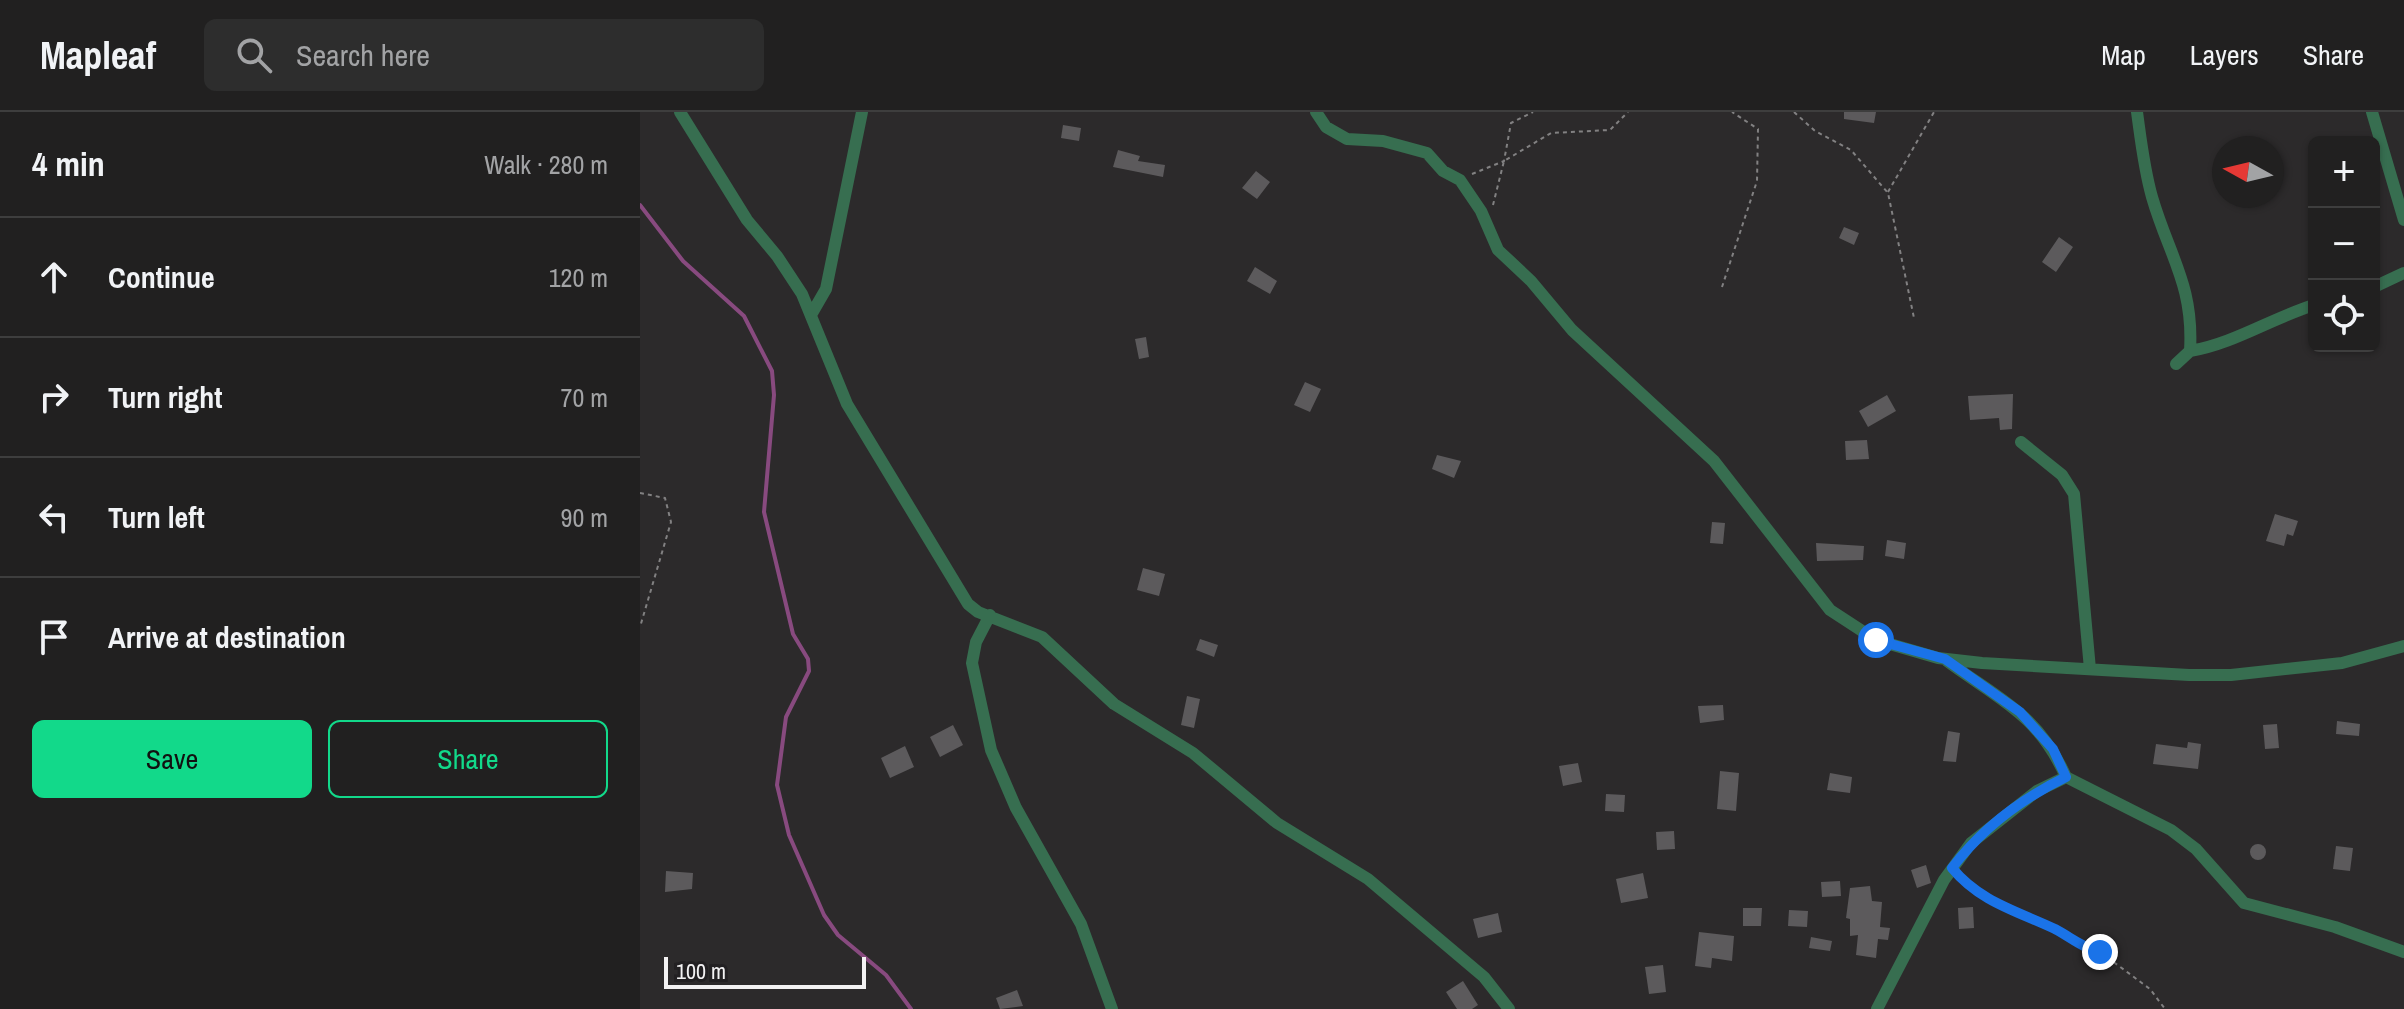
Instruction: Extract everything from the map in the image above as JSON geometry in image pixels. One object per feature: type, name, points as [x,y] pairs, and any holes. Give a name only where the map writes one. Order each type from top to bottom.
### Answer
[{"type":"street","points":[[680,112],[747,220],[777,256],[811,315],[847,404],[968,604],[978,612],[1042,637],[1114,704],[1193,753],[1277,823],[1368,879],[1484,977],[1509,1009]]},
{"type":"street","points":[[811,315],[826,289],[862,112]]},
{"type":"street","points":[[1316,112],[1326,127],[1347,139],[1383,141],[1427,153],[1443,171],[1460,180],[1488,225],[1498,250],[1531,281],[1572,330],[1714,461],[1830,610],[1876,640],[1945,659],[2231,675],[2342,663],[2404,646]]},
{"type":"street","points":[[2137,112],[2153,199],[2184,283],[2192,316],[2190,351]]},
{"type":"street","points":[[2372,112],[2398,173],[2404,220]]},
{"type":"street","points":[[2380,284],[2404,273]]},
{"type":"street","points":[[2176,364],[2190,351],[2215,347],[2261,323],[2308,307]]},
{"type":"street","points":[[2021,442],[2062,475],[2074,494],[2090,669]]},
{"type":"street","points":[[990,615],[976,642],[972,663],[991,750],[1016,808],[1081,924],[1112,1009]]},
{"type":"street","points":[[1945,659],[2039,729],[2066,777],[2171,830],[2196,849],[2244,903],[2335,927],[2404,952]]},
{"type":"street","points":[[1877,1009],[1952,868],[1971,843],[2037,791],[2066,777]]},
{"type":"path","points":[[1488,225],[1511,123],[1533,112]]},
{"type":"path","points":[[1460,180],[1504,161],[1551,133],[1610,130],[1628,112]]},
{"type":"path","points":[[1722,287],[1757,181],[1758,129],[1733,112]]},
{"type":"path","points":[[1794,112],[1815,131],[1851,150],[1888,193],[1914,318]]},
{"type":"path","points":[[1888,193],[1934,112]]},
{"type":"path","points":[[640,493],[665,498],[671,522],[640,627]]},
{"type":"path","points":[[1952,868],[1966,885],[1985,899],[2056,930],[2078,946],[2100,952],[2150,989],[2165,1009]]},
{"type":"building","points":[[1844,112],[1876,112],[1874,123],[1844,119]]},
{"type":"building","points":[[1063,125],[1081,128],[1079,141],[1061,138]]},
{"type":"building","points":[[1118,150],[1140,156],[1138,161],[1165,165],[1163,177],[1113,167]]},
{"type":"building","points":[[1256,171],[1270,182],[1257,199],[1242,188]]},
{"type":"building","points":[[1844,227],[1859,233],[1854,245],[1839,238]]},
{"type":"building","points":[[2059,237],[2073,247],[2056,272],[2042,262]]},
{"type":"building","points":[[1255,267],[1277,281],[1270,294],[1247,281]]},
{"type":"building","points":[[1146,337],[1149,357],[1139,359],[1135,339]]},
{"type":"building","points":[[1305,382],[1321,389],[1310,412],[1294,405]]},
{"type":"building","points":[[2013,394],[2012,429],[2000,430],[1999,418],[1970,420],[1968,396]]},
{"type":"building","points":[[1887,395],[1896,411],[1868,427],[1859,411]]},
{"type":"building","points":[[1867,440],[1869,459],[1846,460],[1845,441]]},
{"type":"building","points":[[1437,455],[1461,461],[1454,478],[1432,469]]},
{"type":"building","points":[[2275,514],[2298,521],[2293,536],[2287,534],[2284,546],[2266,541]]},
{"type":"building","points":[[1712,522],[1725,523],[1723,544],[1710,543]]},
{"type":"building","points":[[1887,540],[1906,543],[1904,559],[1885,556]]},
{"type":"building","points":[[1816,543],[1864,546],[1863,560],[1817,561]]},
{"type":"building","points":[[1143,568],[1165,574],[1159,596],[1137,590]]},
{"type":"building","points":[[1200,639],[1218,645],[1214,657],[1196,650]]},
{"type":"building","points":[[1187,696],[1200,699],[1194,728],[1181,725]]},
{"type":"building","points":[[1723,705],[1724,720],[1700,723],[1698,706]]},
{"type":"building","points":[[2337,721],[2360,724],[2359,736],[2336,734]]},
{"type":"building","points":[[2277,724],[2279,748],[2265,749],[2263,725]]},
{"type":"building","points":[[953,725],[963,745],[940,757],[930,737]]},
{"type":"building","points":[[1948,731],[1960,733],[1956,762],[1943,761]]},
{"type":"building","points":[[2188,742],[2201,744],[2198,769],[2153,764],[2156,744],[2187,748]]},
{"type":"building","points":[[905,746],[914,767],[890,778],[881,758]]},
{"type":"building","points":[[1578,763],[1582,782],[1563,786],[1559,766]]},
{"type":"building","points":[[1720,771],[1739,773],[1736,811],[1717,809]]},
{"type":"building","points":[[1830,773],[1852,777],[1850,793],[1827,790]]},
{"type":"building","points":[[1606,794],[1625,795],[1624,812],[1605,811]]},
{"type":"building","points":[[1674,831],[1675,849],[1657,850],[1656,832]]},
{"type":"building","points":[[2255,844],[2261,844],[2266,852],[2264,858],[2255,860],[2250,855],[2250,849]]},
{"type":"building","points":[[2336,846],[2353,848],[2350,871],[2333,869]]},
{"type":"building","points":[[1926,865],[1931,883],[1917,888],[1911,870]]},
{"type":"building","points":[[666,871],[693,873],[692,889],[665,892]]},
{"type":"building","points":[[1643,873],[1648,898],[1621,903],[1616,879]]},
{"type":"building","points":[[1840,881],[1841,896],[1822,897],[1821,882]]},
{"type":"building","points":[[1870,886],[1872,901],[1882,902],[1880,927],[1890,928],[1888,940],[1878,939],[1876,958],[1856,955],[1858,935],[1850,936],[1850,919],[1846,918],[1850,888]]},
{"type":"building","points":[[1973,907],[1974,928],[1959,929],[1958,908]]},
{"type":"building","points":[[1743,908],[1762,908],[1761,926],[1743,926]]},
{"type":"building","points":[[1789,910],[1808,911],[1807,927],[1788,926]]},
{"type":"building","points":[[1498,913],[1502,932],[1478,938],[1473,919]]},
{"type":"building","points":[[1699,932],[1734,936],[1732,961],[1712,958],[1711,968],[1695,966]]},
{"type":"building","points":[[1811,937],[1832,941],[1830,951],[1809,948]]},
{"type":"building","points":[[1663,965],[1666,992],[1649,994],[1645,967]]},
{"type":"building","points":[[1463,981],[1478,1005],[1472,1009],[1457,1009],[1446,992]]},
{"type":"building","points":[[1017,990],[1023,1006],[1000,1009],[996,998]]},
{"type":"waterway","points":[[640,205],[683,261],[744,316],[772,371],[774,395],[764,512],[793,634],[808,659],[809,671],[786,717],[777,785],[789,835],[824,915],[838,935],[886,975],[911,1009]]},
{"type":"route","points":[[1876,640],[1945,659],[2039,729],[2066,777],[2037,791],[1998,819],[1971,843],[1952,868],[1966,885],[1985,899],[2056,930],[2078,946],[2100,952]]}]
